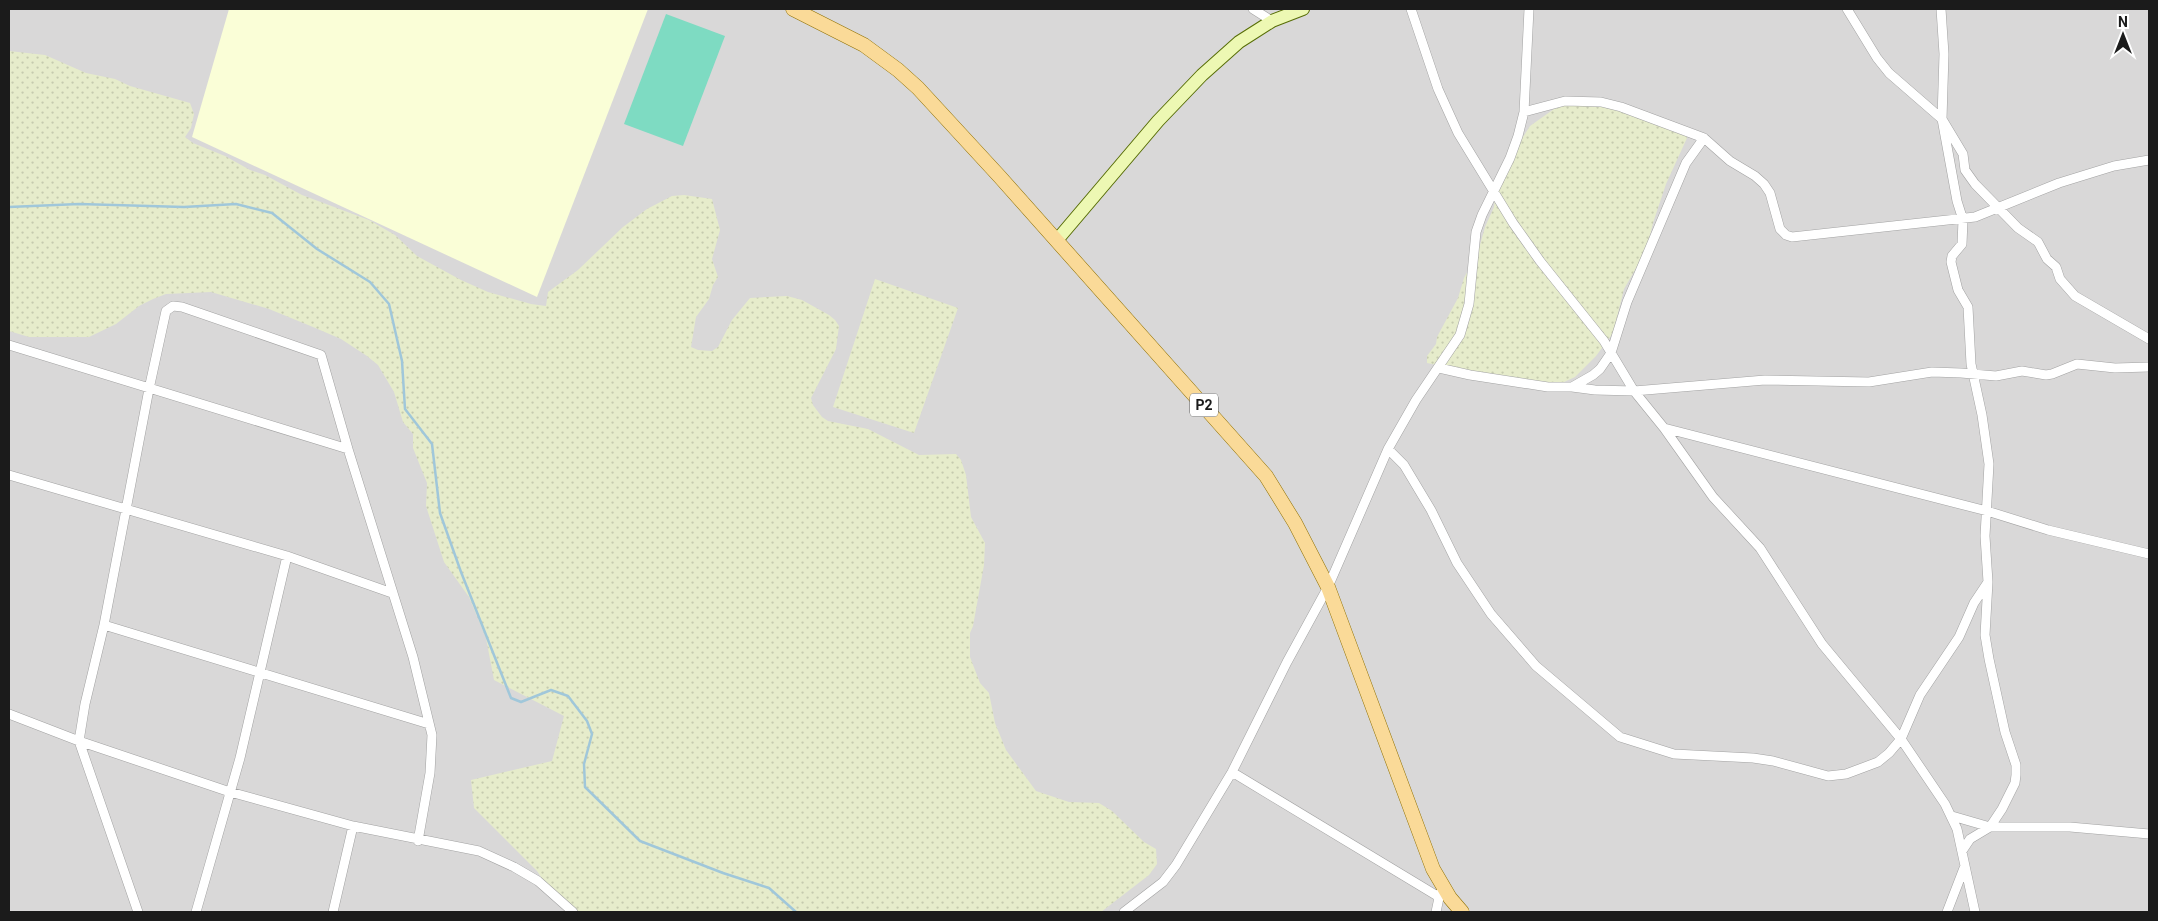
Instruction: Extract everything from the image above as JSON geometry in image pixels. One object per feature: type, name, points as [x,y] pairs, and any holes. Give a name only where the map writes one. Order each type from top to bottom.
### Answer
[{"type":"main road","name":"P2","points":[[793,9],[809,12],[864,45],[898,70],[937,109],[1057,240],[1266,476],[1295,523],[1328,587],[1440,890],[1462,912]]},
{"type":"main road","points":[[1057,240],[1158,121],[1202,75],[1239,42],[1272,21],[1303,9]]},
{"type":"street","points":[[1253,9],[1272,21]]},
{"type":"street","points":[[1411,9],[1446,107],[1471,158],[1494,194],[1540,261],[1582,312],[1634,390],[1664,428],[1713,497],[1760,548],[1822,644],[1901,739],[1952,816],[1962,851],[1975,912]]},
{"type":"street","points":[[1130,911],[1163,882],[1176,865],[1232,772],[1287,662],[1328,587],[1388,449],[1420,394],[1460,335],[1469,304],[1476,232],[1482,214],[1494,194],[1518,136],[1524,112],[1529,9]]},
{"type":"street","points":[[1847,9],[1877,58],[1889,73],[1942,119],[1962,154],[1965,170],[1970,178],[2018,228],[2038,242],[2048,259],[2056,267],[2060,279],[2075,296],[2149,339]]},
{"type":"street","points":[[1941,9],[1944,54],[1942,119],[1957,201],[1963,220],[1962,244],[1952,256],[1951,262],[1958,290],[1968,307],[1973,374],[1982,415],[1989,464],[1985,536],[1988,582],[1986,635],[1989,660],[2005,732],[2016,765],[2016,775],[2010,797],[1990,827],[1970,839],[1962,851]]},
{"type":"street","points":[[1524,112],[1565,101],[1601,102],[1621,107],[1704,138],[1730,161],[1755,176],[1764,184],[1770,193],[1780,229],[1788,236],[1963,220],[1983,215],[2059,182],[2114,166],[2149,160]]},
{"type":"street","points":[[1572,387],[1600,369],[1611,353],[1627,302],[1686,163],[1704,138]]},
{"type":"street","points":[[138,912],[79,741],[84,704],[104,625],[149,389],[166,311],[172,306],[182,307],[319,353],[413,656],[429,724],[432,742],[431,765],[418,840]]},
{"type":"street","points":[[9,345],[348,449]]},
{"type":"street","points":[[1439,368],[1470,376],[1548,387],[1572,387],[1595,390],[1634,390],[1765,380],[1869,382],[1920,373],[1996,376],[2022,371],[2052,374],[2077,364],[2115,368],[2149,368]]},
{"type":"street","points":[[1664,428],[1987,511],[2048,530],[2149,554]]},
{"type":"street","points":[[1388,449],[1404,465],[1409,473],[1431,510],[1457,563],[1491,614],[1536,666],[1620,737],[1674,754],[1753,758],[1772,761],[1828,776],[1846,774],[1878,762],[1901,739],[1920,695],[1959,637],[1974,603],[1988,582]]},
{"type":"street","points":[[9,474],[287,556],[392,592]]},
{"type":"street","points":[[196,912],[230,792],[287,556]]},
{"type":"street","points":[[104,625],[429,724]]},
{"type":"street","points":[[9,714],[79,741],[230,792],[353,826],[418,840],[460,846],[494,857],[538,881],[573,912]]},
{"type":"street","points":[[1232,772],[1440,890],[1436,912]]},
{"type":"street","points":[[1952,816],[1990,827],[2070,827],[2149,834]]},
{"type":"street","points":[[333,912],[353,826]]},
{"type":"street","points":[[1947,912],[1965,868]]},
{"type":"shaded area","points":[[9,9],[2149,9],[2149,912],[9,912]]},
{"type":"shaded area","points":[[229,9],[648,9],[537,297],[192,137]]},
{"type":"shaded area","points":[[9,51],[45,55],[86,73],[115,79],[130,86],[190,103],[194,114],[191,128],[185,137],[193,143],[225,156],[250,170],[265,175],[302,195],[369,220],[395,235],[417,256],[461,280],[488,292],[531,304],[546,306],[548,292],[578,270],[623,227],[647,209],[672,196],[684,195],[712,199],[720,230],[712,259],[718,277],[713,285],[709,299],[696,317],[691,347],[698,350],[712,351],[718,347],[732,320],[750,298],[787,296],[802,300],[829,315],[839,326],[836,349],[811,398],[813,405],[822,417],[828,421],[868,429],[919,455],[956,454],[961,460],[966,475],[971,517],[985,543],[984,565],[973,626],[970,633],[970,657],[980,683],[989,693],[995,723],[1006,750],[1036,791],[1069,802],[1099,803],[1112,811],[1144,842],[1156,849],[1157,864],[1149,875],[1101,912],[576,912],[553,895],[537,871],[474,808],[471,780],[552,761],[564,716],[494,680],[486,638],[469,597],[444,562],[426,506],[427,483],[413,448],[413,434],[403,422],[394,392],[378,365],[341,339],[269,309],[211,292],[166,294],[139,306],[116,324],[89,337],[29,337],[9,331]]},
{"type":"shaded area","points":[[1569,104],[1622,105],[1687,131],[1687,138],[1666,184],[1646,251],[1624,289],[1613,333],[1596,356],[1575,377],[1562,383],[1505,379],[1427,363],[1427,356],[1436,344],[1437,337],[1458,298],[1464,278],[1478,252],[1485,227],[1494,207],[1496,192],[1506,164],[1530,126],[1554,109]]},
{"type":"shaded area","points":[[875,279],[958,308],[914,433],[833,407]]},
{"type":"green space","points":[[666,14],[725,36],[683,146],[624,124]]},
{"type":"waterway","points":[[9,207],[79,204],[184,207],[236,204],[272,213],[317,249],[370,282],[389,304],[402,361],[405,409],[432,444],[440,513],[461,572],[511,698],[521,702],[551,690],[568,696],[587,721],[592,734],[584,764],[585,787],[640,841],[723,873],[769,888],[796,912]]}]
